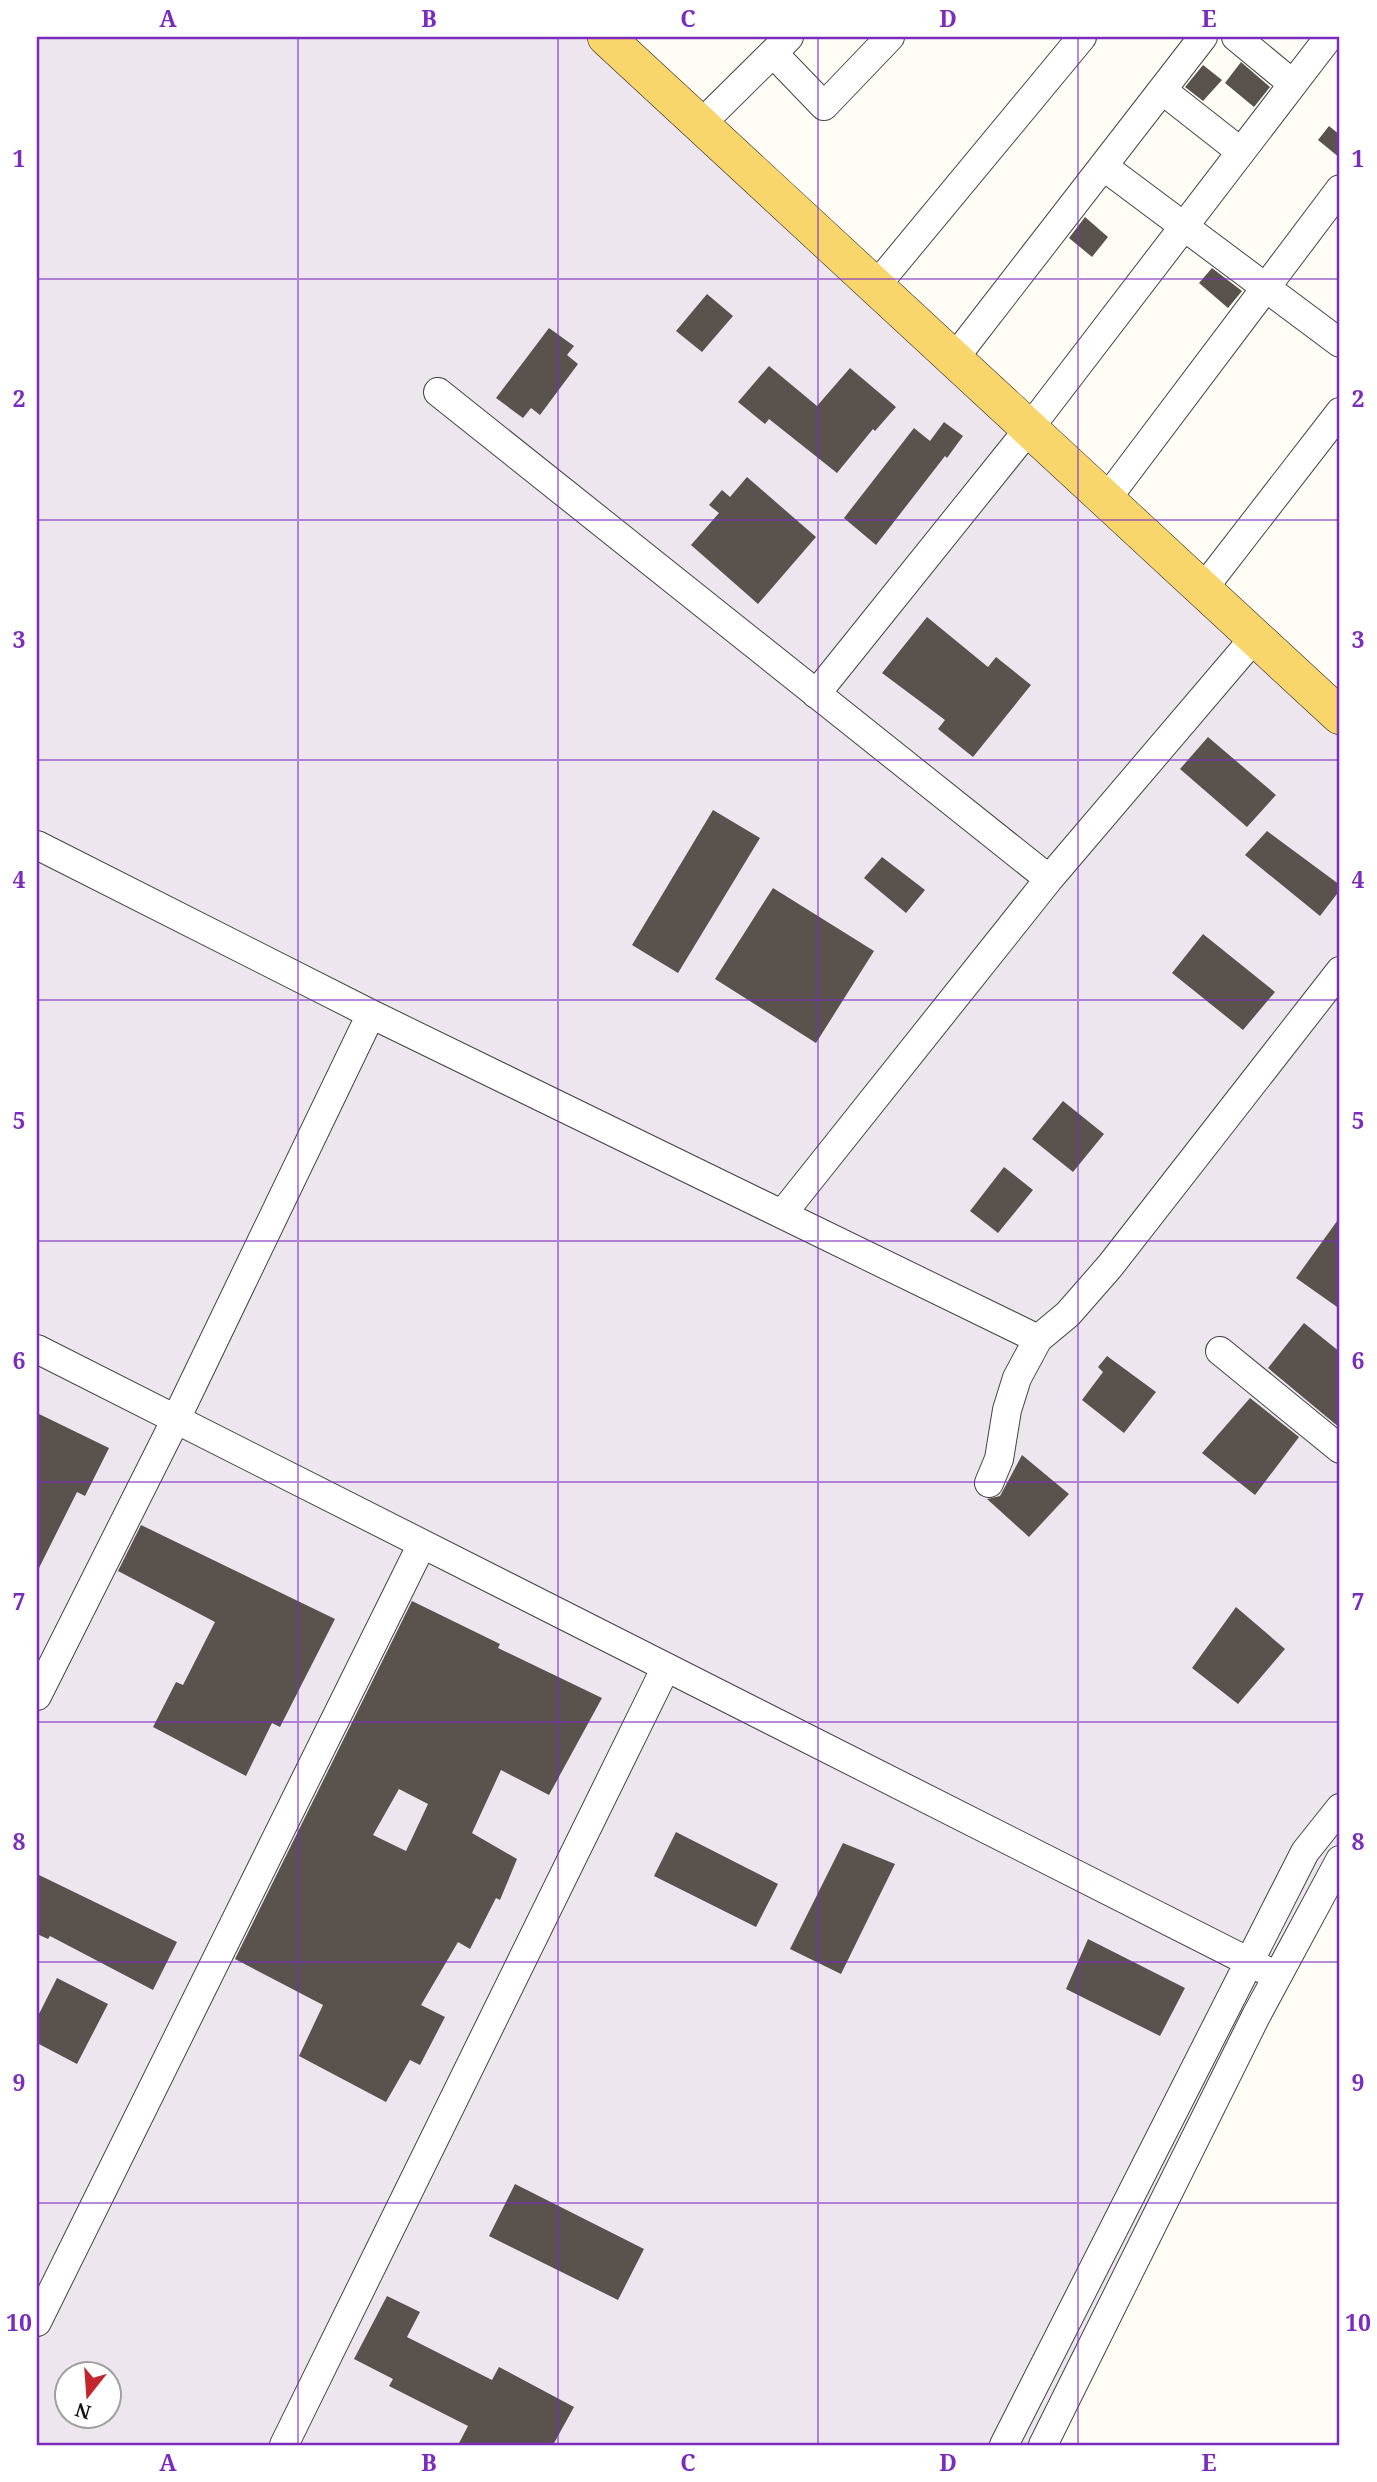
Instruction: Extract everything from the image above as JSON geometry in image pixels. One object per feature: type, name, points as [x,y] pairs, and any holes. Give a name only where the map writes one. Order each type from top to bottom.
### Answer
[{"type":"main road","points":[[606,37],[1340,716]]},
{"type":"street","points":[[701,124],[781,45],[824,106],[890,37]]},
{"type":"street","points":[[875,287],[1082,37]]},
{"type":"street","points":[[953,360],[1203,37]]},
{"type":"street","points":[[1236,37],[1293,84]]},
{"type":"street","points":[[817,694],[1028,430],[1329,37]]},
{"type":"street","points":[[1162,90],[1241,152]]},
{"type":"street","points":[[1103,166],[1340,343]]},
{"type":"street","points":[[1105,500],[1340,189]]},
{"type":"street","points":[[438,392],[1049,879]]},
{"type":"street","points":[[1203,589],[1340,412]]},
{"type":"street","points":[[783,1213],[1049,879],[1255,637]]},
{"type":"street","points":[[37,845],[371,1014],[1038,1339]]},
{"type":"street","points":[[989,1483],[996,1468],[1007,1410],[1017,1378],[1038,1339],[1068,1314],[1110,1266],[1340,971]]},
{"type":"street","points":[[37,1696],[176,1419],[371,1014]]},
{"type":"street","points":[[37,1349],[1277,1976]]},
{"type":"street","points":[[1220,1351],[1340,1449]]},
{"type":"street","points":[[37,2322],[422,1544]]},
{"type":"street","points":[[284,2445],[666,1667]]},
{"type":"street","points":[[1004,2445],[1112,2237],[1305,1852],[1340,1808]]},
{"type":"street","points":[[1043,2445],[1277,1976],[1340,1860]]},
{"type":"shaded area","points":[[37,37],[606,37],[1340,716],[1340,1866],[1031,2445],[37,2445]]},
{"type":"building","points":[[1241,62],[1270,87],[1254,107],[1225,83]]},
{"type":"building","points":[[1203,65],[1222,80],[1203,101],[1185,87]]},
{"type":"building","points":[[1329,126],[1340,135],[1340,158],[1318,140]]},
{"type":"building","points":[[1085,217],[1108,237],[1092,257],[1069,238]]},
{"type":"building","points":[[1212,268],[1242,291],[1228,308],[1199,283]]},
{"type":"building","points":[[707,294],[733,316],[702,352],[676,331]]},
{"type":"building","points":[[549,328],[574,346],[567,355],[578,364],[540,415],[531,408],[523,418],[496,398]]},
{"type":"building","points":[[769,366],[817,406],[850,368],[896,407],[875,431],[873,429],[837,473],[769,419],[765,424],[738,402]]},
{"type":"building","points":[[944,422],[963,436],[876,545],[844,518],[914,428],[930,441]]},
{"type":"building","points":[[747,477],[816,537],[758,604],[691,545],[719,513],[709,505],[722,490],[730,497]]},
{"type":"building","points":[[927,617],[988,667],[996,657],[1031,685],[973,757],[938,729],[945,720],[882,673]]},
{"type":"building","points":[[1208,737],[1276,795],[1247,827],[1180,769]]},
{"type":"building","points":[[713,810],[760,838],[678,973],[632,945]]},
{"type":"building","points":[[1267,831],[1340,885],[1340,890],[1320,916],[1245,855]]},
{"type":"building","points":[[882,857],[925,890],[906,913],[864,878]]},
{"type":"building","points":[[773,888],[874,951],[816,1043],[715,979]]},
{"type":"building","points":[[1203,934],[1275,992],[1243,1030],[1172,973]]},
{"type":"building","points":[[1063,1101],[1104,1134],[1073,1172],[1032,1139]]},
{"type":"building","points":[[1004,1167],[1033,1190],[998,1233],[970,1211]]},
{"type":"building","points":[[1340,1217],[1340,1309],[1296,1278]]},
{"type":"building","points":[[1304,1323],[1340,1352],[1340,1428],[1268,1368]]},
{"type":"building","points":[[1107,1356],[1156,1392],[1124,1433],[1082,1400],[1103,1372],[1098,1367]]},
{"type":"building","points":[[1250,1398],[1299,1437],[1255,1495],[1202,1453]]},
{"type":"building","points":[[37,1413],[109,1448],[85,1496],[77,1492],[37,1572]]},
{"type":"building","points":[[1022,1455],[1069,1494],[1029,1537],[987,1499],[1000,1496]]},
{"type":"building","points":[[141,1525],[335,1619],[280,1727],[272,1723],[246,1776],[153,1727],[176,1682],[183,1685],[215,1622],[118,1571]]},
{"type":"building","points":[[412,1601],[500,1644],[498,1648],[602,1698],[549,1795],[501,1770],[472,1833],[517,1859],[500,1900],[496,1898],[470,1949],[458,1942],[421,2005],[445,2017],[420,2065],[410,2060],[386,2102],[299,2056],[323,2005],[235,1959]],"holes":[[[399,1789],[428,1804],[406,1851],[373,1835]]]},
{"type":"building","points":[[1236,1607],[1285,1649],[1238,1704],[1192,1668]]},
{"type":"building","points":[[676,1832],[778,1884],[756,1927],[654,1876]]},
{"type":"building","points":[[843,1843],[895,1864],[841,1974],[790,1949]]},
{"type":"building","points":[[37,1874],[177,1942],[153,1990],[50,1936],[48,1939],[37,1934]]},
{"type":"building","points":[[1088,1939],[1185,1988],[1160,2036],[1066,1989]]},
{"type":"building","points":[[57,1978],[108,2004],[77,2064],[37,2043],[37,2018]]},
{"type":"building","points":[[515,2184],[644,2249],[618,2300],[489,2236]]},
{"type":"building","points":[[387,2296],[420,2312],[407,2337],[492,2380],[499,2367],[574,2407],[553,2445],[458,2445],[468,2426],[389,2386],[393,2379],[354,2359]]}]
